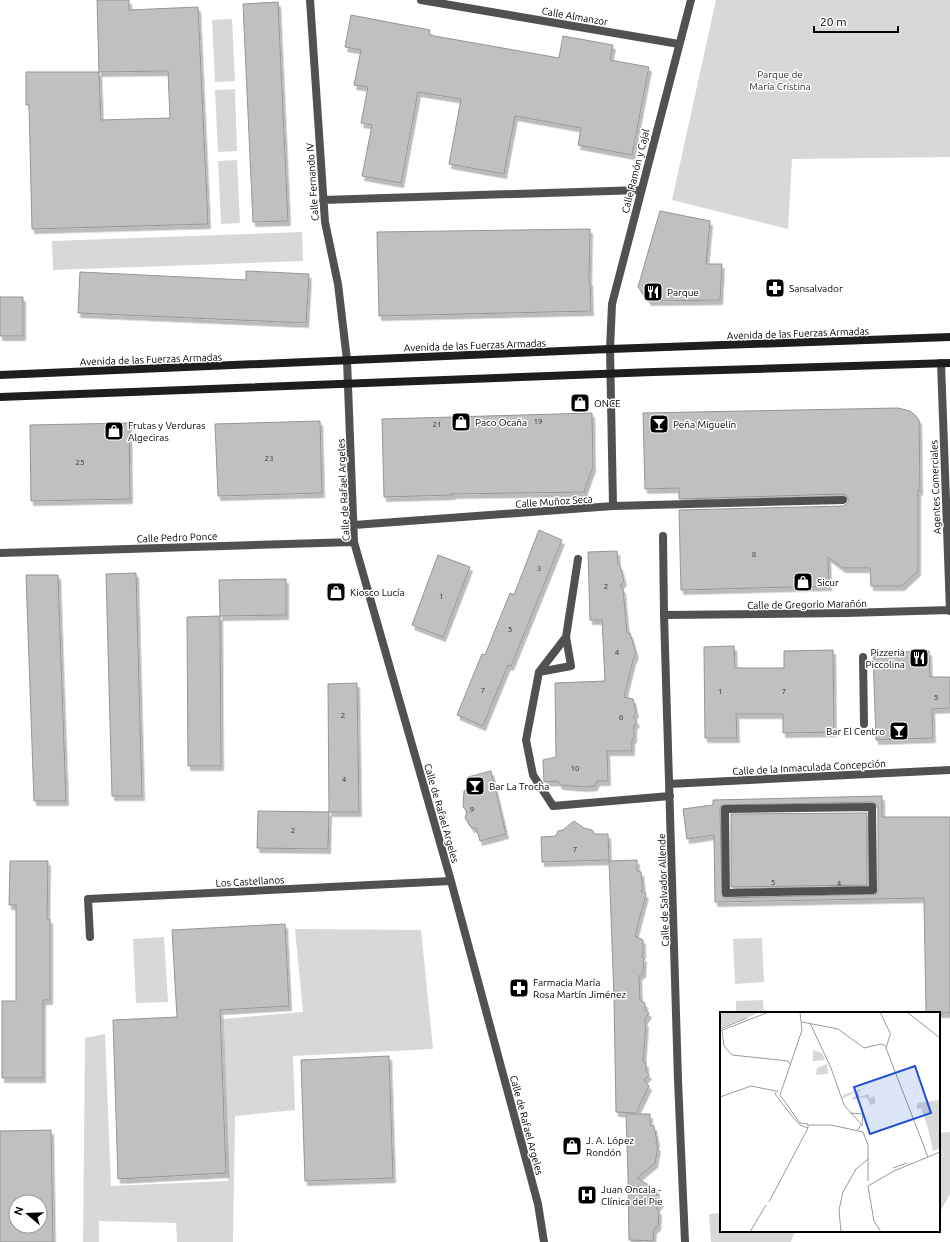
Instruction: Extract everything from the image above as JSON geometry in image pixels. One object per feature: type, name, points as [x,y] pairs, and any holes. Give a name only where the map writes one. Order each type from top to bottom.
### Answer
[{"type":"main road","name":"Avenida de las Fuerzas Armadas","points":[[0,375],[610,349],[950,337]]},
{"type":"main road","points":[[0,397],[950,363]]},
{"type":"street","name":"Calle Fernando IV","points":[[310,0],[324,222],[338,284],[349,385]]},
{"type":"street","name":"Calle Almanzor","points":[[421,0],[679,44]]},
{"type":"street","name":"Calle Ramón y Cajal","points":[[610,349],[612,304],[691,0]]},
{"type":"street","points":[[323,200],[641,190]]},
{"type":"street","points":[[610,349],[613,506]]},
{"type":"street","name":"Agentes Comerciales","points":[[941,363],[950,610]]},
{"type":"street","name":"Calle de Rafael Argeles","points":[[349,385],[354,542],[451,881],[538,1204],[544,1242]]},
{"type":"street","name":"Calle Muñoz Seca","points":[[354,525],[613,506],[843,500]]},
{"type":"street","name":"Calle de Salvador Allende","points":[[664,536],[664,615],[669,784],[685,1242]]},
{"type":"street","name":"Calle Pedro Ponce","points":[[0,553],[354,542]]},
{"type":"street","points":[[539,672],[571,666],[566,637],[578,560]]},
{"type":"street","name":"Calle de Gregorio Marañón","points":[[664,615],[846,614],[950,610]]},
{"type":"street","points":[[566,637],[539,672],[526,740],[533,775],[554,806],[670,796]]},
{"type":"street","points":[[863,657],[864,724]]},
{"type":"street","name":"Calle de la Inmaculada Concepción","points":[[669,784],[950,770]]},
{"type":"street","points":[[872,807],[873,890],[726,893],[725,809],[872,807]]},
{"type":"street","name":"Los Castellanos","points":[[90,937],[88,899],[451,881]]},
{"type":"green space","name":"Parque de María Cristina","points":[[716,0],[950,0],[950,157],[792,159],[788,229],[672,200]]},
{"type":"green space","points":[[232,19],[235,81],[215,82],[212,20]]},
{"type":"green space","points":[[235,89],[237,151],[218,152],[215,90]]},
{"type":"green space","points":[[237,160],[240,223],[221,224],[218,161]]},
{"type":"green space","points":[[302,232],[303,261],[53,270],[52,241]]},
{"type":"green space","points":[[295,929],[421,930],[433,1049],[293,1056],[295,1110],[235,1116],[233,1242],[177,1242],[176,1223],[99,1221],[99,1242],[83,1242],[85,1038],[105,1034],[111,1186],[228,1181],[223,1019],[303,1012]]},
{"type":"green space","points":[[164,937],[168,1002],[136,1003],[133,939]]},
{"type":"green space","points":[[762,938],[764,982],[735,984],[733,939]]},
{"type":"green space","points":[[763,1000],[764,1012],[736,1012],[736,1001]]},
{"type":"green space","points":[[950,1132],[950,1194],[940,1212],[940,1133]]},
{"type":"green space","points":[[720,1213],[720,1232],[795,1232],[791,1242],[711,1242],[709,1214]]},
{"type":"building","points":[[97,0],[129,0],[129,10],[198,7],[208,224],[32,229],[29,105],[26,105],[26,72],[99,72]],"holes":[[[168,71],[170,118],[101,120],[99,72]]]},
{"type":"building","points":[[278,2],[288,221],[253,222],[243,4]]},
{"type":"building","points":[[351,15],[430,30],[429,35],[559,58],[563,36],[613,45],[610,60],[649,67],[632,155],[578,145],[581,128],[515,116],[504,174],[449,164],[461,99],[418,92],[401,183],[362,176],[372,125],[361,123],[368,87],[354,85],[361,50],[345,47]]},
{"type":"building","points":[[660,211],[710,221],[706,264],[722,264],[720,300],[649,301],[638,287]]},
{"type":"building","points":[[590,229],[589,281],[591,311],[379,316],[377,232]]},
{"type":"building","points":[[246,271],[309,274],[306,323],[78,313],[80,272],[246,280]]},
{"type":"building","points":[[0,297],[23,297],[23,336],[0,336]]},
{"type":"building","points":[[898,408],[910,411],[919,420],[920,491],[918,490],[918,571],[902,586],[871,586],[870,568],[843,568],[828,557],[829,586],[681,590],[679,510],[843,506],[848,503],[848,499],[846,495],[843,494],[679,499],[679,488],[645,489],[643,413]]},
{"type":"building","points":[[592,413],[593,467],[584,492],[451,494],[453,495],[384,497],[382,419]]},
{"type":"building","points":[[320,421],[322,493],[218,496],[215,424]]},
{"type":"building","points":[[129,423],[130,499],[31,501],[30,425]]},
{"type":"building","points":[[539,530],[562,540],[511,666],[508,665],[483,726],[457,715],[482,654],[485,655],[510,593],[514,595]]},
{"type":"building","points":[[617,551],[618,564],[620,566],[624,581],[620,586],[623,589],[627,633],[630,633],[636,654],[633,660],[624,697],[633,699],[636,713],[633,717],[637,722],[634,726],[632,751],[607,751],[608,781],[597,781],[595,786],[584,787],[560,785],[558,781],[544,782],[543,760],[556,757],[555,683],[605,681],[602,620],[590,620],[588,552]]},
{"type":"building","points":[[438,555],[470,567],[443,637],[412,625]]},
{"type":"building","points":[[136,573],[142,796],[112,796],[106,574]]},
{"type":"building","points":[[26,575],[58,575],[66,801],[34,801]]},
{"type":"building","points":[[286,579],[286,615],[220,616],[219,580]]},
{"type":"building","points":[[220,616],[221,766],[188,766],[187,617]]},
{"type":"building","points":[[734,646],[735,668],[784,668],[784,651],[833,650],[834,732],[783,733],[783,714],[736,714],[737,738],[705,738],[704,647]]},
{"type":"building","points":[[929,651],[930,677],[950,677],[950,708],[932,709],[933,738],[876,740],[873,653]]},
{"type":"building","points":[[357,683],[359,812],[329,812],[328,684]]},
{"type":"building","points":[[491,771],[506,834],[480,841],[476,828],[472,828],[465,818],[467,811],[463,807],[464,791],[468,787],[468,777]]},
{"type":"building","points":[[882,796],[882,817],[950,817],[950,1013],[926,1012],[924,898],[715,902],[714,835],[687,839],[683,809],[713,805],[713,800]],"holes":[[[872,802],[878,807],[878,890],[876,894],[726,898],[722,896],[720,809],[722,805]]]},
{"type":"building","points":[[258,811],[329,812],[328,849],[257,848]]},
{"type":"building","points":[[867,813],[867,885],[731,887],[731,814]]},
{"type":"building","points":[[574,821],[584,828],[592,830],[595,834],[608,834],[609,860],[542,862],[541,837],[556,836],[558,831],[563,830]]},
{"type":"building","points":[[637,860],[637,871],[641,872],[643,889],[641,891],[646,894],[635,936],[643,940],[643,954],[641,956],[644,958],[643,973],[639,976],[640,1000],[645,1003],[645,1010],[649,1013],[644,1021],[646,1023],[643,1062],[646,1063],[646,1071],[649,1075],[644,1080],[649,1086],[636,1113],[616,1112],[609,861]]},
{"type":"building","points":[[10,861],[48,861],[47,919],[50,919],[50,1000],[43,1000],[43,1078],[2,1078],[2,1001],[16,1001],[16,905],[9,905]]},
{"type":"building","points":[[285,924],[289,1006],[220,1010],[226,1173],[118,1179],[113,1020],[177,1017],[172,930]]},
{"type":"building","points":[[389,1056],[393,1178],[305,1181],[301,1060]]},
{"type":"building","points":[[626,1114],[650,1114],[650,1125],[654,1126],[657,1142],[656,1144],[658,1147],[655,1163],[637,1178],[657,1190],[656,1198],[661,1202],[656,1208],[659,1211],[658,1226],[654,1229],[653,1241],[629,1240]]},
{"type":"building","points":[[51,1130],[53,1242],[0,1242],[0,1131]]},
{"type":"place","name":"Sansalvador","points":[[775,288]]},
{"type":"place","name":"Parque","points":[[653,292]]},
{"type":"place","name":"ONCE","points":[[580,403]]},
{"type":"place","name":"Paco Ocaña","points":[[461,422]]},
{"type":"place","name":"Peña Miguelín","points":[[659,424]]},
{"type":"place","name":"Frutas y Verduras Algeciras","points":[[114,431]]},
{"type":"place","name":"Sicur","points":[[803,582]]},
{"type":"place","name":"Kiosco Lucía","points":[[336,592]]},
{"type":"place","name":"Pizzeria Piccolina","points":[[919,658]]},
{"type":"place","name":"Bar El Centro","points":[[899,731]]},
{"type":"place","name":"Bar La Trocha","points":[[475,786]]},
{"type":"place","name":"Farmacia María Rosa Martín Jiménez","points":[[519,988]]},
{"type":"place","name":"J. A. López Rondón","points":[[572,1146]]},
{"type":"place","name":"Juan Oncala - Clínica del Pie","points":[[587,1195]]}]
